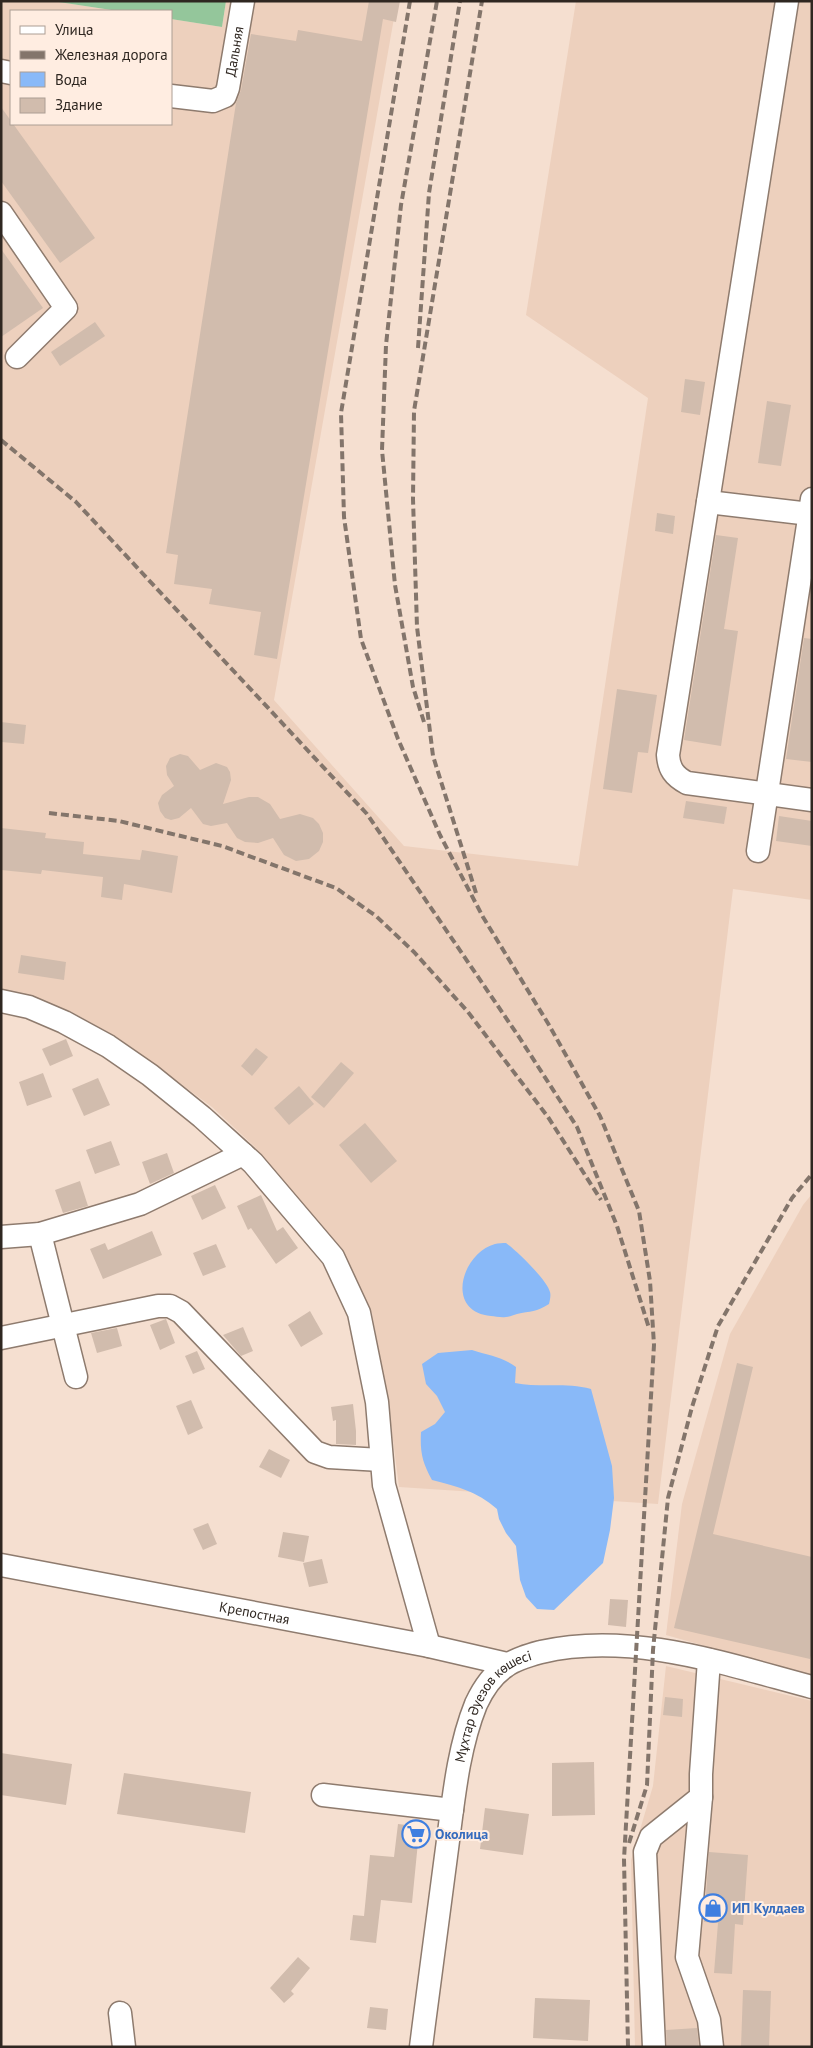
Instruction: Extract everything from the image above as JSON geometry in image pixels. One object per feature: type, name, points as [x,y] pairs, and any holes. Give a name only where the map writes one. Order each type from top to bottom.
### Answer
[{"type":"street","name":"Дальняя","points":[[172,96],[208,101],[222,99],[228,88],[243,1]]},
{"type":"street","points":[[787,1],[668,762],[673,774],[687,782],[812,800]]},
{"type":"street","points":[[1,214],[66,308],[17,357]]},
{"type":"street","points":[[708,502],[810,513],[758,851]]},
{"type":"street","points":[[1,1001],[30,1007],[64,1022],[108,1046],[150,1075],[202,1117],[253,1163],[333,1257],[359,1313],[377,1402],[384,1485],[429,1646]]},
{"type":"street","points":[[1,1237],[40,1234],[140,1204],[243,1154]]},
{"type":"street","points":[[40,1234],[76,1377]]},
{"type":"street","points":[[1,1338],[158,1306],[176,1309],[315,1452],[329,1457],[381,1460]]},
{"type":"street","name":"Крепостная","points":[[1,1565],[429,1646],[507,1664]]},
{"type":"street","name":"Мұхтар Әуезов көшесі","points":[[421,2047],[452,1810],[464,1746],[477,1703],[490,1679],[507,1664],[532,1655],[558,1648],[607,1646],[653,1650],[709,1660],[812,1687]]},
{"type":"street","points":[[709,1660],[701,1796],[687,1957],[709,2020],[712,2047]]},
{"type":"street","points":[[323,1795],[452,1810]]},
{"type":"street","points":[[654,2047],[646,1852],[651,1837],[701,1796]]},
{"type":"street","points":[[120,2013],[124,2047]]},
{"type":"shaded area","points":[[1,1],[52,1],[111,10],[10,10],[10,125],[172,125],[172,19],[222,27],[226,1],[397,1],[274,700],[404,846],[578,866],[648,398],[526,315],[576,1],[812,1],[812,900],[733,889],[658,1504],[399,1487],[388,1401],[372,1313],[342,1252],[254,1146],[212,1107],[117,1037],[72,1012],[33,997],[1,989]]},
{"type":"shaded area","points":[[812,1194],[812,1676],[666,1635],[682,1504],[730,1334],[803,1205]]},
{"type":"shaded area","points":[[666,1666],[812,1701],[812,2047],[635,2047],[631,1860],[653,1786]]},
{"type":"green space","points":[[52,1],[226,1],[222,27],[172,19],[172,10],[111,10]]},
{"type":"water","points":[[506,1243],[538,1273],[548,1287],[550,1292],[549,1304],[537,1310],[507,1317],[491,1316],[476,1312],[467,1304],[463,1293],[463,1282],[467,1269],[483,1249],[495,1244]]},
{"type":"water","points":[[472,1350],[511,1363],[516,1367],[515,1383],[591,1389],[612,1466],[614,1498],[610,1530],[603,1563],[554,1610],[537,1609],[526,1597],[520,1580],[516,1546],[506,1533],[499,1519],[497,1509],[467,1490],[432,1480],[424,1462],[421,1451],[421,1432],[435,1424],[445,1412],[437,1396],[426,1384],[422,1364],[438,1353]]},
{"type":"building","points":[[369,1],[400,1],[396,22],[383,19],[277,659],[254,655],[261,612],[209,604],[212,589],[174,584],[178,555],[166,553],[236,103],[241,90],[251,34],[296,41],[298,30],[362,41]]},
{"type":"building","points":[[1,107],[10,120],[10,125],[14,125],[95,238],[60,263],[1,181]]},
{"type":"building","points":[[1,249],[43,308],[1,337]]},
{"type":"building","points":[[95,322],[105,336],[60,366],[51,352]]},
{"type":"building","points":[[685,379],[705,382],[700,415],[681,412]]},
{"type":"building","points":[[767,401],[791,405],[781,466],[758,463]]},
{"type":"building","points":[[657,513],[675,516],[673,534],[655,531]]},
{"type":"building","points":[[716,535],[738,538],[724,629],[738,631],[721,746],[684,740]]},
{"type":"building","points":[[804,638],[812,639],[812,762],[786,759]]},
{"type":"building","points":[[617,689],[657,695],[648,753],[638,752],[632,793],[603,789]]},
{"type":"building","points":[[1,722],[26,725],[24,744],[1,742]]},
{"type":"building","points":[[180,754],[188,756],[200,770],[216,763],[227,767],[231,780],[223,804],[249,797],[258,797],[270,804],[280,819],[300,814],[313,818],[319,824],[323,833],[323,842],[319,851],[309,859],[296,861],[284,855],[273,838],[258,843],[245,842],[237,838],[227,823],[211,826],[203,824],[191,808],[179,818],[171,820],[165,818],[160,811],[158,803],[162,795],[174,786],[167,775],[166,766],[170,758]]},
{"type":"building","points":[[686,801],[727,807],[724,824],[683,818]]},
{"type":"building","points":[[779,816],[812,821],[812,846],[776,841]]},
{"type":"building","points":[[1,828],[46,833],[45,838],[84,842],[83,854],[140,860],[142,850],[178,856],[172,893],[124,884],[122,900],[101,897],[103,877],[42,870],[41,874],[1,870]]},
{"type":"building","points":[[21,955],[66,962],[64,980],[18,973]]},
{"type":"building","points":[[66,1039],[73,1056],[50,1066],[42,1049]]},
{"type":"building","points":[[256,1048],[268,1057],[252,1076],[241,1066]]},
{"type":"building","points":[[341,1062],[354,1073],[324,1108],[311,1097]]},
{"type":"building","points":[[43,1073],[52,1097],[27,1106],[19,1082]]},
{"type":"building","points":[[98,1078],[110,1105],[84,1116],[72,1089]]},
{"type":"building","points":[[299,1086],[314,1104],[289,1125],[274,1108]]},
{"type":"building","points":[[365,1123],[397,1161],[371,1183],[339,1145]]},
{"type":"building","points":[[111,1141],[120,1165],[95,1174],[86,1150]]},
{"type":"building","points":[[167,1153],[174,1173],[150,1184],[142,1162]]},
{"type":"building","points":[[80,1181],[88,1206],[63,1213],[55,1190]]},
{"type":"building","points":[[215,1185],[226,1208],[202,1220],[191,1196]]},
{"type":"building","points":[[261,1195],[277,1231],[283,1227],[298,1248],[276,1264],[251,1228],[248,1230],[237,1206]]},
{"type":"building","points":[[152,1231],[162,1255],[103,1279],[90,1249],[105,1243],[108,1250]]},
{"type":"building","points":[[216,1244],[226,1267],[203,1276],[193,1253]]},
{"type":"building","points":[[310,1311],[323,1334],[301,1347],[288,1325]]},
{"type":"building","points":[[166,1319],[175,1343],[160,1350],[150,1325]]},
{"type":"building","points":[[243,1327],[253,1351],[241,1356],[223,1335]]},
{"type":"building","points":[[117,1328],[122,1346],[97,1353],[91,1333]]},
{"type":"building","points":[[197,1351],[205,1369],[193,1374],[185,1356]]},
{"type":"building","points":[[737,1363],[753,1367],[713,1534],[812,1557],[812,1652],[810,1659],[674,1628]]},
{"type":"building","points":[[191,1400],[203,1428],[188,1435],[176,1406]]},
{"type":"building","points":[[353,1404],[356,1445],[336,1444],[336,1420],[333,1421],[331,1407]]},
{"type":"building","points":[[269,1449],[290,1460],[281,1478],[259,1467]]},
{"type":"building","points":[[208,1523],[217,1544],[203,1550],[193,1529]]},
{"type":"building","points":[[283,1532],[309,1536],[304,1562],[278,1557]]},
{"type":"building","points":[[322,1559],[328,1583],[309,1587],[303,1563]]},
{"type":"building","points":[[610,1599],[628,1600],[626,1627],[608,1625]]},
{"type":"building","points":[[665,1697],[683,1699],[682,1717],[663,1715]]},
{"type":"building","points":[[1,1753],[72,1764],[66,1805],[1,1795]]},
{"type":"building","points":[[594,1762],[595,1815],[552,1816],[552,1763]]},
{"type":"building","points":[[124,1773],[251,1792],[245,1833],[117,1814]]},
{"type":"building","points":[[485,1808],[529,1814],[523,1855],[480,1849]]},
{"type":"building","points":[[398,1824],[423,1827],[421,1842],[418,1842],[412,1903],[381,1900],[376,1943],[350,1940],[353,1915],[364,1916],[370,1855],[394,1857]]},
{"type":"building","points":[[709,1852],[748,1855],[743,1925],[735,1924],[732,1974],[714,1973],[718,1923],[704,1922]]},
{"type":"building","points":[[298,1957],[310,1968],[291,1991],[294,1994],[284,2003],[270,1988]]},
{"type":"building","points":[[743,1990],[771,1991],[769,2047],[741,2047]]},
{"type":"building","points":[[535,1998],[590,2000],[588,2041],[533,2038]]},
{"type":"building","points":[[370,2007],[388,2009],[386,2030],[367,2028]]},
{"type":"building","points":[[697,2028],[699,2047],[667,2047],[666,2030]]},
{"type":"railway","points":[[410,1],[341,413],[344,517],[361,639],[398,739],[440,835],[483,917],[549,1025],[600,1116],[639,1211],[650,1281],[654,1345],[624,1859],[628,2047]]},
{"type":"railway","points":[[424,722],[413,687],[395,585],[382,450],[386,345],[401,205],[437,1]]},
{"type":"railway","points":[[418,348],[429,193],[460,1]]},
{"type":"railway","points":[[476,893],[433,756],[417,627],[413,499],[414,411],[482,1]]},
{"type":"railway","points":[[1,440],[76,502],[367,814],[519,1037],[577,1127],[617,1226],[649,1328]]},
{"type":"railway","points":[[49,813],[119,821],[222,846],[336,888],[376,916],[414,952],[468,1012],[548,1117],[601,1200]]},
{"type":"railway","points":[[629,1843],[647,1785],[653,1650],[668,1498],[692,1407],[718,1326],[792,1198],[812,1174]]},
{"type":"place","name":"Околица","points":[[416,1834]]},
{"type":"place","name":"ИП Кулдаев","points":[[713,1908]]}]
